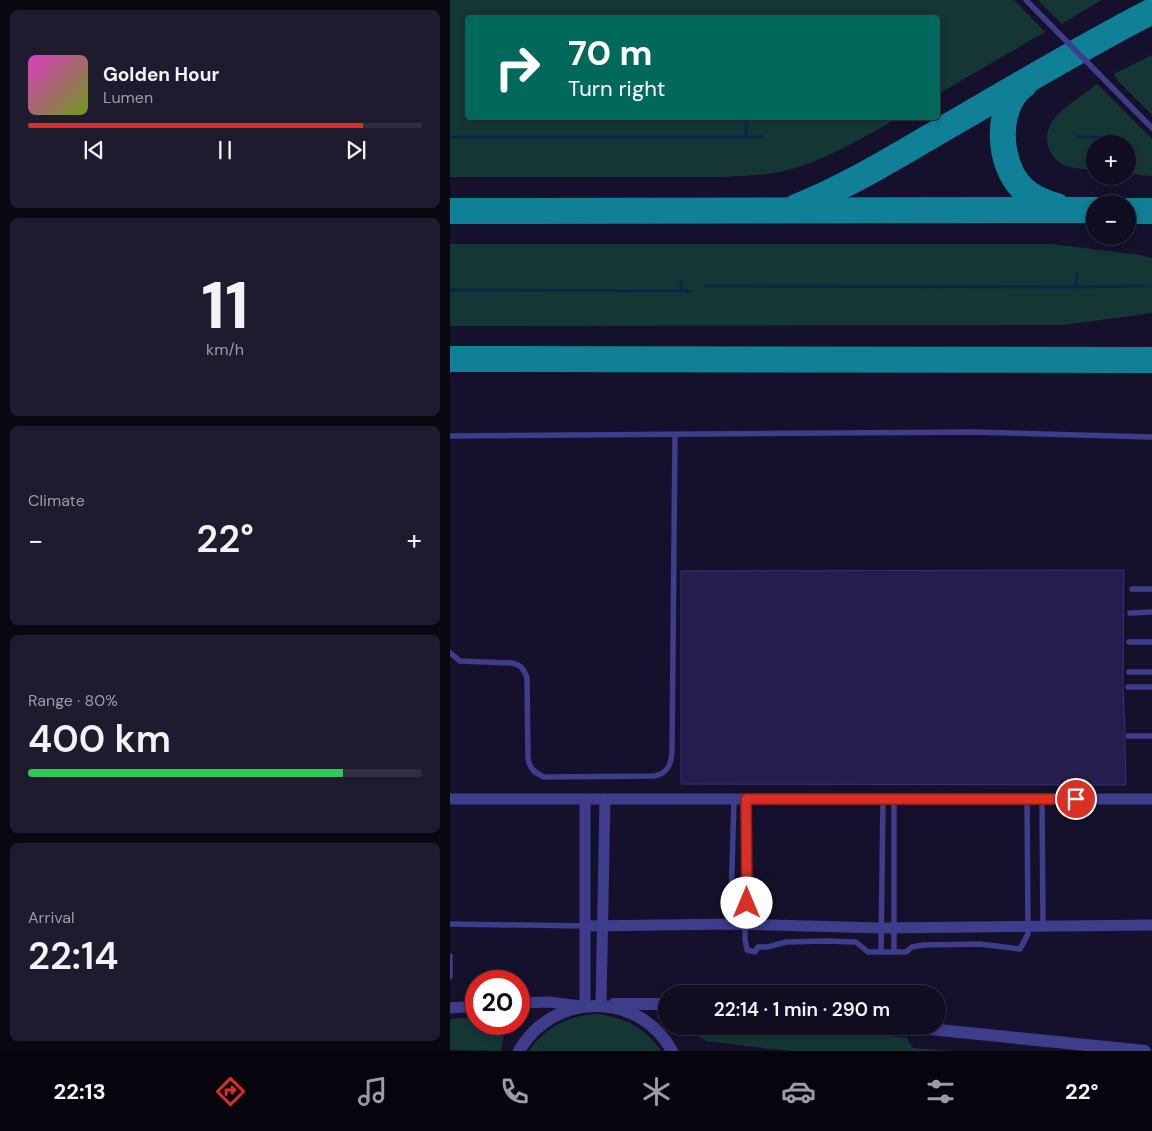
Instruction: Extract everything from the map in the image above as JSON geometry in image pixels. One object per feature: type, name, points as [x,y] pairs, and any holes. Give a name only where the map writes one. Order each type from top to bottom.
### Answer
[{"type":"street","points":[[450,799],[1152,799]]},
{"type":"street","points":[[584,1006],[586,926],[585,799]]},
{"type":"street","points":[[602,1005],[605,799]]},
{"type":"street","points":[[586,926],[740,924],[881,928],[1152,925]]},
{"type":"street","points":[[530,1003],[549,1002],[584,1006],[628,1003],[658,1004]]},
{"type":"street","points":[[602,1005],[620,1009],[644,1020],[661,1036],[672,1051]]},
{"type":"street","points":[[519,1051],[532,1032],[547,1020],[564,1011],[584,1006]]},
{"type":"street","points":[[450,1008],[465,1007]]},
{"type":"street","points":[[946,1031],[1145,1051]]},
{"type":"lane","points":[[1026,0],[1152,128]]},
{"type":"lane","points":[[450,436],[974,432],[1152,437]]},
{"type":"lane","points":[[450,653],[460,662],[512,663],[518,664],[525,672],[528,678],[528,759],[529,764],[538,774],[544,776],[654,776],[666,771],[670,766],[672,753],[675,435]]},
{"type":"lane","points":[[1132,589],[1152,589]]},
{"type":"lane","points":[[1130,612],[1152,612]]},
{"type":"lane","points":[[1129,642],[1152,642]]},
{"type":"lane","points":[[1129,672],[1152,672]]},
{"type":"lane","points":[[1128,687],[1152,687]]},
{"type":"lane","points":[[1128,736],[1152,736]]},
{"type":"lane","points":[[734,799],[731,904],[749,952],[755,952],[758,947],[768,947],[786,942],[826,941],[856,942],[868,952],[906,952],[916,946],[980,944],[1020,949],[1027,938],[1028,925],[1028,799]]},
{"type":"lane","points":[[740,924],[746,799]]},
{"type":"lane","points":[[881,952],[889,799]]},
{"type":"lane","points":[[889,799],[895,927],[894,952]]},
{"type":"lane","points":[[1042,799],[1043,925]]},
{"type":"lane","points":[[450,924],[586,926]]},
{"type":"lane","points":[[450,956],[450,977]]},
{"type":"green space","points":[[450,0],[1014,0],[1045,32],[940,93],[940,15],[465,15],[465,120],[894,120],[827,156],[798,167],[769,174],[726,177],[450,177]]},
{"type":"green space","points":[[1038,0],[1101,0],[1062,24]]},
{"type":"green space","points":[[1152,55],[1152,115],[1118,81],[1114,74]]},
{"type":"green space","points":[[1097,84],[1152,139],[1152,176],[1136,175],[1136,135],[1086,135],[1086,169],[1064,165],[1058,161],[1050,150],[1047,138],[1050,125],[1064,109]]},
{"type":"green space","points":[[450,244],[1052,244],[1152,258],[1152,313],[1064,325],[450,326]]},
{"type":"green space","points":[[595,1014],[615,1017],[633,1025],[648,1036],[661,1051],[529,1051],[549,1030],[575,1017]]},
{"type":"green space","points":[[465,1018],[465,1035],[504,1035],[501,1051],[450,1050],[450,1019]]},
{"type":"green space","points":[[695,1035],[880,1035],[907,1038],[913,1048],[954,1051],[790,1051],[706,1041]]},
{"type":"building","points":[[1124,570],[1123,687],[1125,732],[1123,736],[1125,740],[1126,785],[681,784],[681,571]]},
{"type":"waterway","points":[[746,138],[746,123],[748,120]]},
{"type":"waterway","points":[[450,137],[762,137]]},
{"type":"waterway","points":[[1077,137],[1086,137]]},
{"type":"waterway","points":[[1077,273],[1076,287],[1144,286]]},
{"type":"waterway","points":[[681,281],[681,291]]},
{"type":"waterway","points":[[705,286],[1076,287]]},
{"type":"waterway","points":[[450,290],[691,291]]},
{"type":"taxiway","points":[[796,207],[866,174],[1069,56],[1152,11]]},
{"type":"taxiway","points":[[1024,85],[1014,95],[1008,107],[1004,121],[1004,151],[1014,178],[1022,188],[1039,200],[1057,206]]},
{"type":"taxiway","points":[[450,211],[1086,210]]},
{"type":"taxiway","points":[[1136,211],[1152,211]]},
{"type":"taxiway","points":[[450,359],[1152,360]]},
{"type":"route","points":[[747,903],[746,799],[1076,799]]}]
